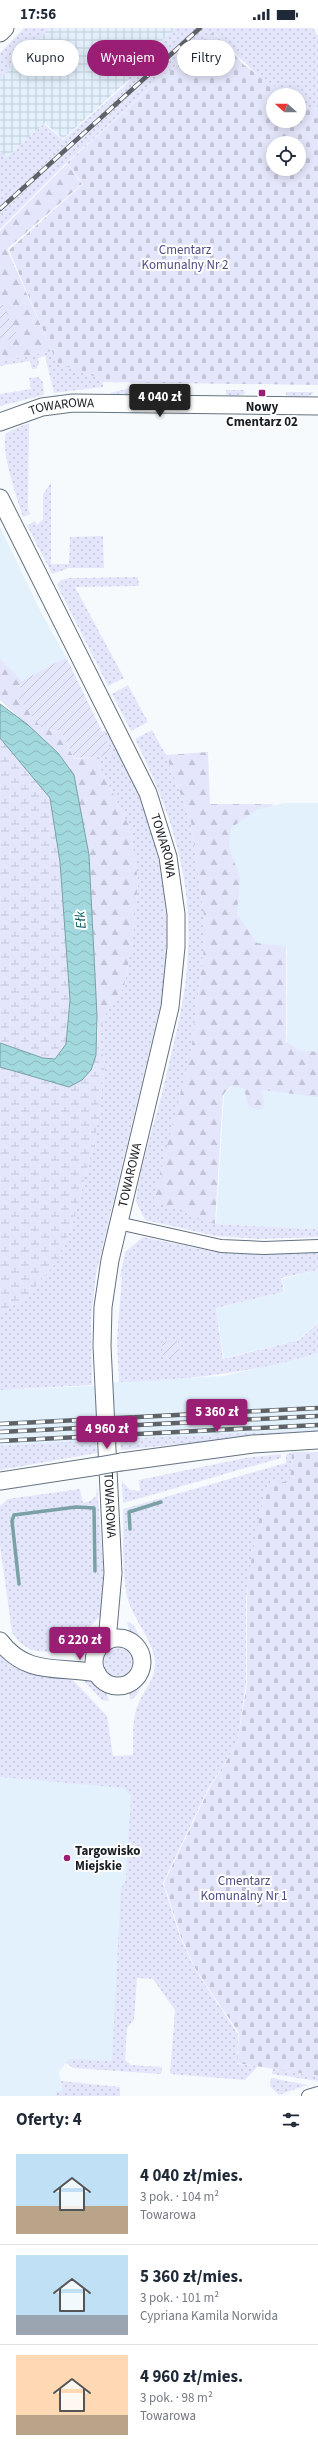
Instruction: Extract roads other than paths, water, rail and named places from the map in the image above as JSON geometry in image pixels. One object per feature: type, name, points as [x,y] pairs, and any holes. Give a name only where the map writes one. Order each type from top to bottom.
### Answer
[{"type":"street","points":[[0,33],[5,28]]},
{"type":"street","name":"TOWAROWA","points":[[0,422],[42,407],[72,403],[318,406]]},
{"type":"street","name":"TOWAROWA","points":[[0,498],[148,793],[159,824],[173,884],[176,947],[170,1007],[106,1277],[102,1331],[113,1573],[121,1621],[130,1641]]},
{"type":"street","name":"TOWAROWA","points":[[118,1223],[186,1240],[225,1246],[264,1248],[318,1246]]},
{"type":"street","points":[[0,1481],[121,1462],[253,1444],[318,1440]]},
{"type":"street","name":"TOWAROWA","points":[[102,1646],[113,1573]]},
{"type":"street","points":[[28,1664],[73,1659],[102,1646],[114,1638],[130,1641],[135,1645],[142,1658],[140,1672],[136,1678],[123,1685],[116,1686],[103,1681],[97,1673],[94,1662],[102,1646]]},
{"type":"street","points":[[0,1641],[8,1652],[28,1664],[48,1669],[74,1669],[97,1673]]},
{"type":"street","points":[[308,2096],[318,2093]]},
{"type":"water","name":"Ełk","points":[[0,704],[27,724],[58,753],[74,775],[89,855],[97,1016],[96,1055],[91,1070],[82,1080],[69,1087],[0,1067],[0,1043],[43,1058],[55,1059],[66,1044],[70,1000],[60,862],[50,798],[0,738]]},
{"type":"waterway","points":[[130,1529],[129,1512],[161,1502]]},
{"type":"waterway","points":[[19,1584],[12,1521],[14,1515],[76,1507],[94,1508],[95,1571]]},
{"type":"railway","points":[[0,209],[200,28]]},
{"type":"railway","points":[[0,1424],[318,1408]]},
{"type":"railway","points":[[0,1432],[318,1416]]},
{"type":"railway","points":[[0,1441],[318,1425]]},
{"type":"place","name":"Nowy Cmentarz 02","points":[[262,393]]},
{"type":"place","name":"Targowisko Miejskie","points":[[67,1858]]},
{"type":"park label","name":"Cmentarz Komunalny Nr 2","points":[[185,258]]},
{"type":"park label","name":"Cmentarz Komunalny Nr 1","points":[[244,1888]]}]
